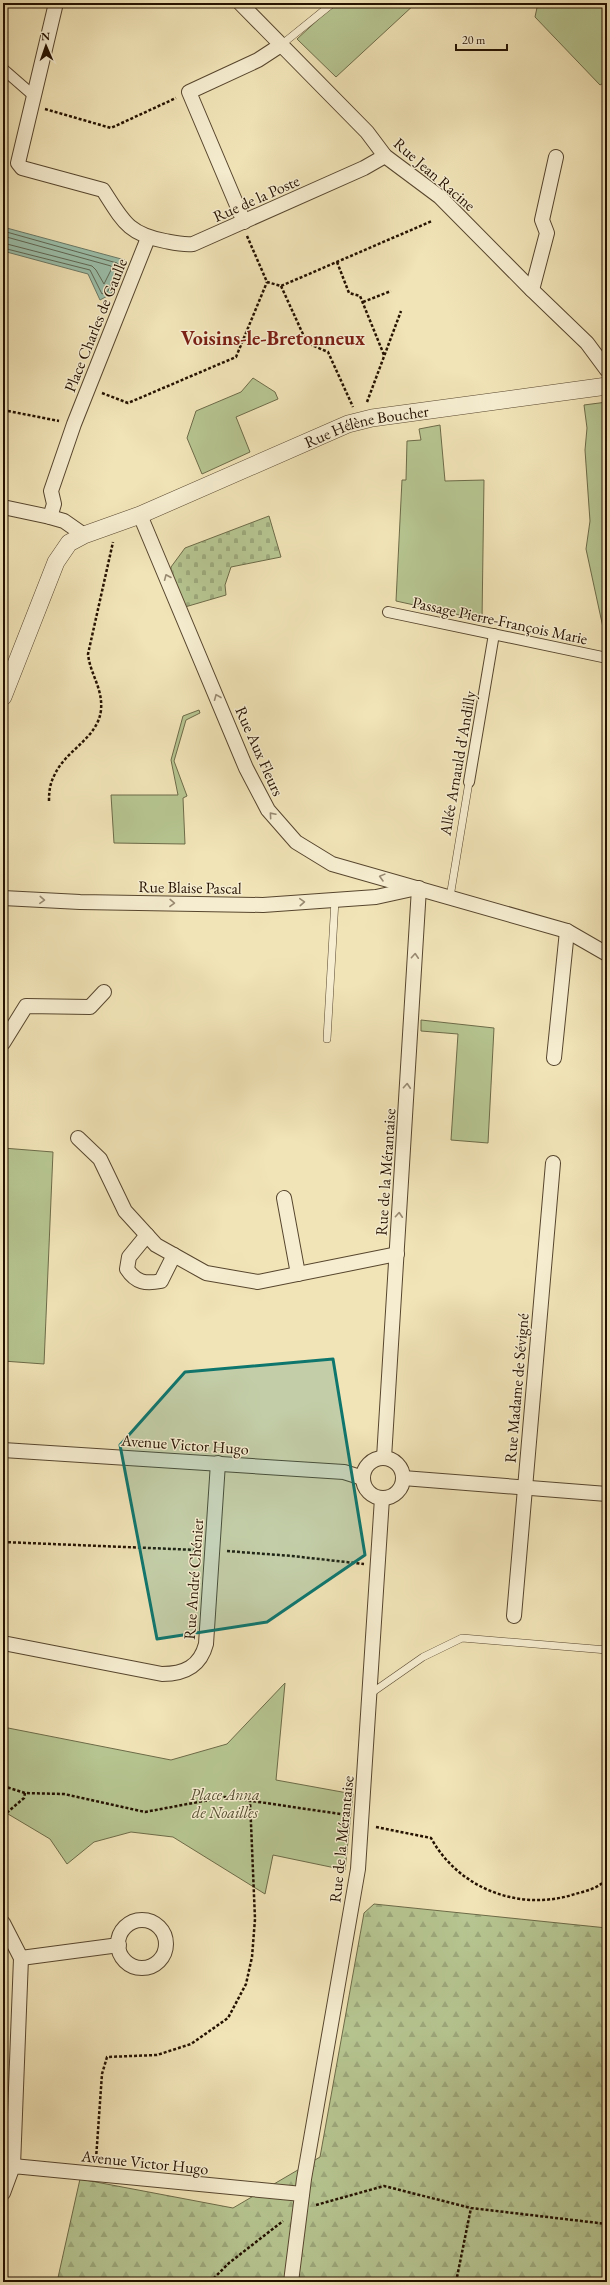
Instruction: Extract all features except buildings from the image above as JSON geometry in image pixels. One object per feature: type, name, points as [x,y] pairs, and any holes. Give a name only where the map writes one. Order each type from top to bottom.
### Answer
[{"type":"street","points":[[56,3],[18,163],[22,168],[103,190],[122,219],[142,236]]},
{"type":"street","name":"Rue Jean Racine","points":[[240,3],[367,132],[385,156],[440,197],[587,343],[607,370]]},
{"type":"street","points":[[243,222],[189,92],[258,60],[281,45]]},
{"type":"street","points":[[3,69],[33,101]]},
{"type":"street","name":"Rue de la Poste","points":[[142,236],[184,245],[193,244],[364,168],[385,156]]},
{"type":"street","points":[[532,290],[547,233],[542,220],[556,157]]},
{"type":"street","name":"Place Charles de Gaulle","points":[[50,517],[54,504],[51,491],[142,236]]},
{"type":"street","name":"Rue Hélène Boucher","points":[[3,697],[56,562],[69,543],[84,535],[140,515],[330,432],[360,421],[607,386]]},
{"type":"street","points":[[3,507],[64,521],[84,535]]},
{"type":"street","name":"Rue Aux Fleurs","points":[[140,515],[246,768],[268,810],[296,842],[332,864],[567,931],[607,954]]},
{"type":"street","name":"Passage Pierre-François Marie","points":[[388,612],[607,658]]},
{"type":"street","name":"Allée Arnauld d'Andilly","points":[[469,782],[494,634]]},
{"type":"street","name":"Rue Blaise Pascal","points":[[3,898],[263,905],[376,897],[419,888]]},
{"type":"street","name":"Rue de la Mérantaise","points":[[384,1458],[419,888]]},
{"type":"street","points":[[554,1058],[567,931]]},
{"type":"street","points":[[3,1044],[26,1006],[90,1007],[104,992]]},
{"type":"street","points":[[78,1138],[100,1159],[125,1211],[156,1245],[206,1273],[258,1282],[397,1254]]},
{"type":"street","name":"Rue Madame de Sévigné","points":[[514,1616],[553,1163]]},
{"type":"street","points":[[284,1198],[298,1274]]},
{"type":"street","points":[[147,1235],[129,1257],[127,1269],[133,1278],[148,1284],[161,1281],[174,1255]]},
{"type":"street","name":"Avenue Victor Hugo","points":[[3,1450],[344,1472],[363,1478]]},
{"type":"street","points":[[384,1458],[395,1463],[402,1472],[403,1478],[402,1485],[394,1495],[382,1498],[376,1497],[366,1489],[363,1478],[367,1466],[378,1459],[384,1458]]},
{"type":"street","name":"Rue André Chénier","points":[[3,1643],[162,1674],[186,1671],[203,1655],[206,1644],[218,1464]]},
{"type":"street","points":[[403,1478],[525,1489],[607,1494]]},
{"type":"street","name":"Rue de la Mérantaise","points":[[291,2282],[304,2179],[358,1869],[382,1498]]},
{"type":"street","points":[[3,1923],[21,1958],[13,2166],[3,2192]]},
{"type":"street","points":[[21,1958],[119,1945]]},
{"type":"street","name":"Avenue Victor Hugo","points":[[13,2166],[302,2194]]},
{"type":"lane","points":[[281,45],[333,3]]},
{"type":"lane","name":"Allée Arnauld d'Andilly","points":[[450,897],[469,782]]},
{"type":"lane","points":[[327,1039],[335,900]]},
{"type":"lane","points":[[370,1694],[423,1657],[462,1638],[607,1650]]},
{"type":"path","points":[[33,101],[111,128],[189,92]]},
{"type":"path","points":[[267,282],[282,286],[432,221]]},
{"type":"path","points":[[88,387],[128,404],[236,357],[267,282],[243,222]]},
{"type":"path","points":[[337,262],[350,293],[360,296],[384,355]]},
{"type":"path","points":[[282,286],[307,343],[328,352],[360,421]]},
{"type":"path","points":[[363,302],[391,291]]},
{"type":"path","points":[[360,421],[401,311]]},
{"type":"path","points":[[3,410],[74,424]]},
{"type":"path","points":[[49,801],[50,787],[55,772],[94,729],[101,712],[101,693],[89,666],[88,654],[113,542],[112,525]]},
{"type":"path","points":[[3,1542],[212,1550],[292,1556],[378,1566]]},
{"type":"path","points":[[3,1786],[25,1793],[64,1794],[145,1812],[225,1797],[351,1815],[372,1813],[371,1826],[431,1838],[439,1851],[453,1867],[472,1882],[492,1892],[510,1897],[546,1901],[561,1899],[589,1890],[604,1883],[607,1878]]},
{"type":"path","points":[[3,1816],[24,1798],[25,1793]]},
{"type":"path","points":[[95,2174],[102,2074],[107,2057],[157,2055],[191,2044],[228,2018],[246,1984],[255,1919],[250,1800]]},
{"type":"path","points":[[210,2282],[229,2263],[300,2209],[384,2186],[471,2208],[607,2224]]},
{"type":"path","points":[[456,2282],[471,2208]]},
{"type":"highlighted area","points":[[333,1359],[365,1555],[267,1622],[157,1639],[120,1445],[185,1372]]},
{"type":"green space","points":[[336,3],[416,3],[336,77],[297,39]]},
{"type":"green space","points":[[538,3],[607,3],[607,81],[600,85],[535,17]]},
{"type":"green space","points":[[253,378],[275,392],[278,399],[236,417],[250,452],[202,474],[187,438],[196,411],[241,392]]},
{"type":"green space","points":[[607,402],[607,646],[586,549],[590,521],[585,450],[587,428],[584,405]]},
{"type":"green space","points":[[440,425],[445,481],[484,480],[482,620],[396,601],[402,480],[406,480],[407,441],[421,440],[419,429]]},
{"type":"green space","points":[[269,516],[281,557],[231,567],[225,585],[226,595],[185,607],[171,575],[171,567],[185,548]]},
{"type":"green space","points":[[199,710],[200,713],[186,720],[174,761],[187,796],[183,798],[185,844],[114,843],[111,795],[178,795],[171,760],[183,716]]},
{"type":"green space","points":[[421,1020],[494,1028],[488,1143],[451,1140],[458,1034],[421,1031]]},
{"type":"green space","points":[[3,1148],[53,1152],[44,1364],[3,1361]]},
{"type":"green space","name":"Place Anna de Noailles","points":[[285,1683],[276,1780],[353,1794],[345,1870],[273,1855],[265,1894],[173,1837],[131,1832],[94,1842],[67,1864],[50,1839],[3,1811],[3,1727],[171,1760],[227,1744]]},
{"type":"green space","points":[[374,1904],[607,1928],[607,2282],[57,2282],[80,2179],[233,2208],[320,2157],[364,1913]]},
{"type":"water","points":[[3,227],[125,260],[111,294],[100,300],[88,274],[3,251]]},
{"type":"district","name":"Voisins-le-Bretonneux","points":[[273,338]]}]
